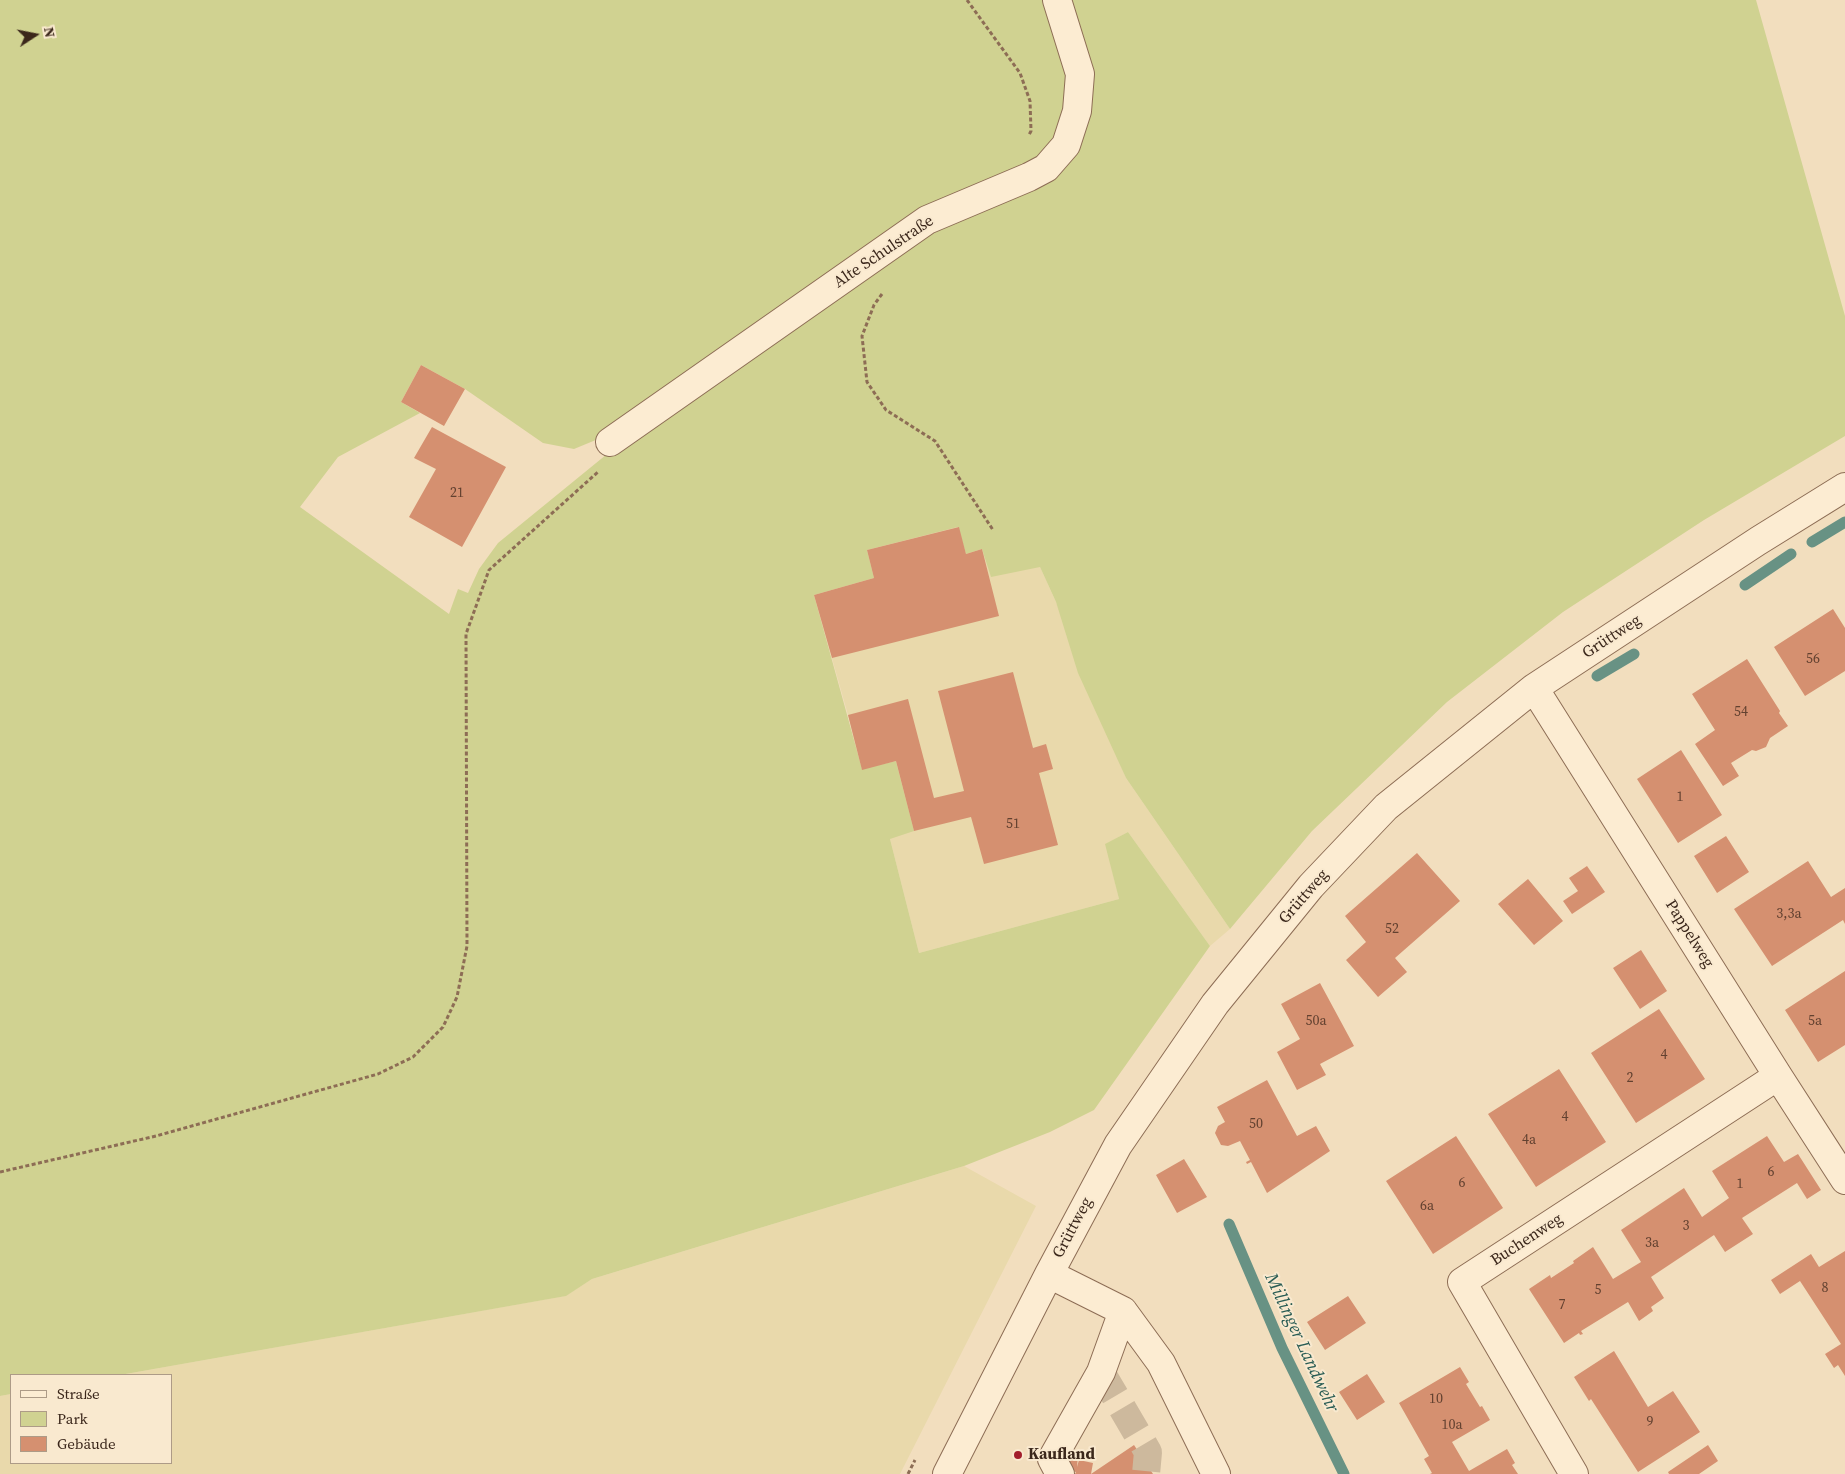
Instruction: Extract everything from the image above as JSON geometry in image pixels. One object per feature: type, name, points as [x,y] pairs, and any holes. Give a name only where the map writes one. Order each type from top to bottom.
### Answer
[{"type":"street","name":"Alte Schulstraße","points":[[608,453],[927,220],[1046,168],[1066,145],[1077,111],[1080,74],[1057,0]]},
{"type":"street","name":"Grüttweg","points":[[947,1474],[1049,1274],[1118,1145],[1216,1004],[1311,886],[1386,807],[1534,688],[1758,541],[1845,487]]},
{"type":"street","name":"Pappelweg","points":[[1534,688],[1845,1180]]},
{"type":"street","name":"Buchenweg","points":[[1574,1474],[1462,1282],[1778,1076]]},
{"type":"street","points":[[1049,1274],[1123,1311],[1161,1363],[1216,1474]]},
{"type":"street","points":[[1060,1474],[1052,1458],[1101,1372],[1123,1311]]},
{"type":"path","points":[[967,0],[1020,73],[1030,101],[1030,131],[1028,139]]},
{"type":"path","points":[[884,291],[874,304],[862,336],[867,382],[886,410],[935,442],[993,530]]},
{"type":"path","points":[[0,1172],[156,1136],[378,1074],[413,1057],[443,1027],[458,998],[467,946],[466,634],[489,570],[608,453]]},
{"type":"shaded area","points":[[959,527],[966,554],[982,549],[983,553],[1040,567],[1056,602],[1126,778],[1230,929],[1210,946],[1128,832],[1106,844],[1119,899],[919,953],[890,839],[907,806],[896,761],[862,770],[814,595],[874,578],[867,550]]},
{"type":"shaded area","points":[[964,1166],[1036,1206],[900,1474],[0,1474],[0,1396],[10,1394],[10,1464],[172,1464],[172,1374],[126,1374],[565,1296],[592,1279]]},
{"type":"green space","points":[[0,0],[1047,0],[1072,82],[1055,147],[603,437],[574,449],[543,443],[465,389],[421,365],[401,402],[420,413],[338,457],[300,507],[449,614],[458,589],[468,593],[479,569],[498,543],[612,450],[935,225],[1080,144],[1088,124],[1088,77],[1065,0],[1756,0],[1845,316],[1845,436],[1704,520],[1563,612],[1447,702],[1312,831],[1230,929],[1126,778],[1078,673],[1056,602],[1040,567],[991,577],[982,549],[966,554],[958,527],[867,550],[874,578],[814,595],[862,769],[896,761],[914,831],[890,839],[919,953],[1119,899],[1105,844],[1128,832],[1210,946],[1094,1110],[1050,1132],[964,1166],[592,1279],[566,1296],[126,1374],[10,1374],[10,1394],[0,1396]]},
{"type":"building","points":[[421,365],[465,389],[444,426],[401,402]]},
{"type":"building","points":[[432,427],[506,467],[462,547],[409,517],[436,469],[414,458]]},
{"type":"building","points":[[959,527],[966,554],[982,549],[999,616],[832,658],[814,595],[874,578],[867,550]]},
{"type":"building","points":[[1833,609],[1845,628],[1845,671],[1805,696],[1774,647]]},
{"type":"building","points":[[1747,659],[1788,726],[1770,738],[1766,747],[1756,751],[1752,750],[1731,763],[1739,776],[1723,786],[1695,744],[1715,730],[1692,694]]},
{"type":"building","points":[[1013,672],[1033,748],[1046,744],[1053,769],[1039,773],[1058,845],[984,864],[971,817],[914,831],[896,761],[862,770],[848,715],[908,699],[934,798],[964,791],[938,691]]},
{"type":"building","points":[[1681,750],[1722,815],[1678,843],[1637,779]]},
{"type":"building","points":[[1726,836],[1749,872],[1717,893],[1694,856]]},
{"type":"building","points":[[1417,853],[1460,901],[1395,958],[1407,972],[1378,997],[1346,960],[1366,942],[1345,916]]},
{"type":"building","points":[[1808,861],[1831,897],[1845,888],[1845,924],[1843,920],[1772,966],[1734,909]]},
{"type":"building","points":[[1587,866],[1605,892],[1572,914],[1563,901],[1578,891],[1569,878]]},
{"type":"building","points":[[1528,879],[1563,921],[1534,945],[1498,904]]},
{"type":"building","points":[[1641,950],[1667,991],[1640,1009],[1613,968]]},
{"type":"building","points":[[1845,971],[1845,1045],[1818,1062],[1785,1010]]},
{"type":"building","points":[[1320,983],[1354,1046],[1320,1064],[1326,1075],[1297,1090],[1277,1052],[1300,1039],[1281,1004]]},
{"type":"building","points":[[1659,1009],[1705,1079],[1636,1123],[1591,1053]]},
{"type":"building","points":[[1559,1069],[1606,1142],[1536,1187],[1488,1114]]},
{"type":"building","points":[[1267,1080],[1297,1136],[1316,1126],[1330,1151],[1267,1193],[1251,1162],[1247,1164],[1246,1162],[1250,1160],[1240,1141],[1228,1146],[1221,1145],[1215,1133],[1218,1126],[1225,1122],[1217,1107]]},
{"type":"building","points":[[1456,1136],[1503,1208],[1433,1254],[1386,1181]]},
{"type":"building","points":[[1767,1136],[1784,1162],[1798,1154],[1821,1190],[1807,1199],[1797,1183],[1742,1218],[1753,1234],[1725,1252],[1714,1235],[1651,1277],[1664,1298],[1651,1307],[1653,1311],[1639,1321],[1628,1302],[1581,1331],[1583,1334],[1580,1335],[1579,1333],[1564,1343],[1529,1289],[1550,1275],[1551,1278],[1574,1263],[1573,1261],[1593,1247],[1613,1279],[1641,1262],[1621,1230],[1684,1188],[1702,1217],[1729,1198],[1712,1171]]},
{"type":"building","points":[[1184,1159],[1207,1197],[1177,1213],[1156,1175]]},
{"type":"building","points":[[1845,1251],[1845,1376],[1838,1365],[1834,1368],[1825,1354],[1841,1344],[1800,1281],[1780,1294],[1771,1280],[1811,1254],[1819,1267]]},
{"type":"building","points":[[1348,1296],[1366,1323],[1325,1350],[1307,1322]]},
{"type":"building","points":[[1614,1351],[1648,1407],[1673,1391],[1700,1432],[1638,1472],[1591,1399],[1589,1401],[1574,1377]]},
{"type":"building","points":[[1460,1367],[1469,1382],[1466,1384],[1490,1420],[1452,1442],[1469,1471],[1507,1449],[1515,1463],[1512,1465],[1518,1474],[1430,1474],[1432,1473],[1424,1459],[1429,1456],[1399,1403]]},
{"type":"building","points":[[1367,1374],[1385,1402],[1357,1420],[1339,1392]]},
{"type":"building","points":[[1134,1445],[1153,1474],[1091,1474]]},
{"type":"building","points":[[1708,1445],[1718,1461],[1699,1474],[1669,1474],[1668,1472]]},
{"type":"building","points":[[1067,1454],[1078,1456],[1077,1467],[1079,1460],[1093,1463],[1091,1474],[1075,1474],[1076,1472],[1064,1470]]},
{"type":"waterway","points":[[1812,542],[1845,522]]},
{"type":"waterway","points":[[1745,585],[1791,554]]},
{"type":"waterway","points":[[1597,676],[1634,654]]},
{"type":"waterway","name":"Millinger Landwehr","points":[[1229,1224],[1282,1348],[1344,1474]]},
{"type":"tunnel","points":[[1101,1372],[1148,1452],[1146,1474]]},
{"type":"place","name":"Kaufland","points":[[1018,1455]]}]
